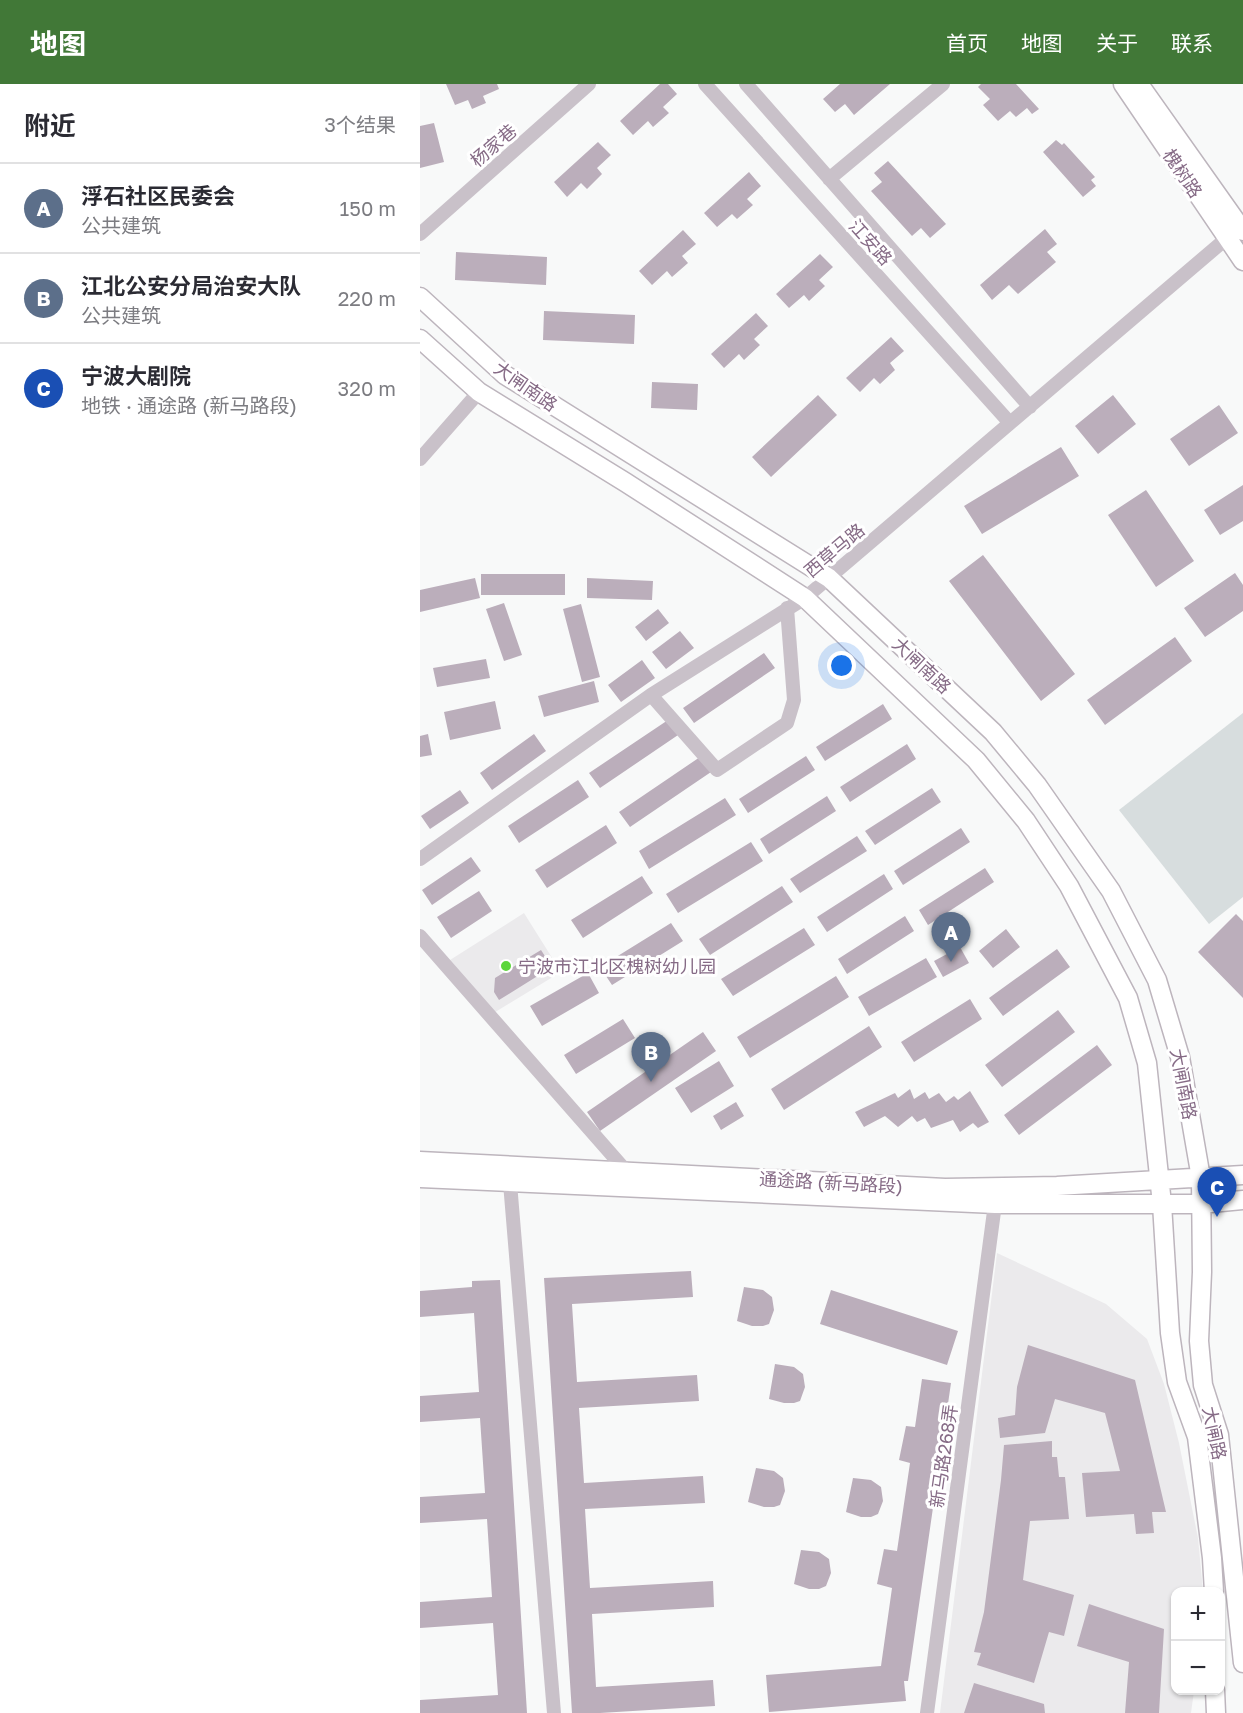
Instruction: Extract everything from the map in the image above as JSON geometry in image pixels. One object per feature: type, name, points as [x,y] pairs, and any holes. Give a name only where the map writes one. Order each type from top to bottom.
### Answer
[{"type":"main road","name":"槐树路","points":[[1123,84],[1237,232]]},
{"type":"main road","name":"槐树路","points":[[1139,84],[1237,232],[1243,261]]},
{"type":"main road","name":"大闸南路","points":[[420,297],[505,375],[829,578],[993,732],[1037,785],[1111,891],[1157,980],[1180,1057],[1201,1178],[1202,1204]]},
{"type":"main road","name":"大闸南路","points":[[420,339],[479,392],[625,482],[805,598],[976,760],[1026,821],[1069,886],[1128,999],[1147,1063],[1159,1181]]},
{"type":"main road","name":"通途路 (新马路段)","points":[[420,1161],[945,1188],[1057,1186],[1243,1175]]},
{"type":"main road","name":"通途路 (新马路段)","points":[[420,1178],[995,1204],[1202,1204],[1243,1200]]},
{"type":"main road","name":"大闸路","points":[[1159,1181],[1170,1333],[1177,1382],[1197,1437],[1214,1587]]},
{"type":"main road","name":"大闸路","points":[[1202,1204],[1199,1341],[1203,1384],[1219,1435],[1243,1663]]},
{"type":"main road","points":[[1215,1695],[1216,1713]]},
{"type":"street","name":"杨家巷","points":[[420,234],[589,84]]},
{"type":"street","name":"江安路","points":[[705,84],[1010,423]]},
{"type":"street","name":"江安路","points":[[746,84],[1030,406]]},
{"type":"street","points":[[829,179],[943,84]]},
{"type":"street","name":"西草马路","points":[[420,859],[651,695],[805,598],[1237,232]]},
{"type":"street","points":[[420,459],[479,392]]},
{"type":"street","points":[[651,695],[717,770],[788,723],[794,700],[787,608]]},
{"type":"street","points":[[420,936],[627,1172]]},
{"type":"street","points":[[510,1183],[554,1713]]},
{"type":"street","name":"新马路268弄","points":[[927,1713],[995,1204]]},
{"type":"shaded area","points":[[1243,713],[1243,897],[1209,924],[1119,810]]},
{"type":"shaded area","name":"宁波市江北区槐树幼儿园","points":[[524,913],[561,972],[492,1014],[450,960]]},
{"type":"shaded area","points":[[997,1253],[1106,1304],[1147,1339],[1164,1384],[1179,1443],[1198,1538],[1203,1587],[1171,1587],[1171,1695],[1193,1695],[1191,1713],[940,1713]]},
{"type":"building","points":[[446,84],[497,84],[499,89],[483,96],[486,103],[472,109],[468,100],[455,105]]},
{"type":"building","points":[[660,84],[668,84],[677,94],[663,107],[669,113],[653,127],[648,121],[633,135],[620,121]]},
{"type":"building","points":[[840,84],[890,84],[854,115],[845,104],[835,112],[823,99]]},
{"type":"building","points":[[981,84],[1016,84],[1039,109],[1032,114],[1027,108],[1016,117],[1010,111],[998,121],[983,105],[990,99],[978,87]]},
{"type":"building","points":[[434,123],[444,162],[420,168],[420,126]]},
{"type":"building","points":[[1056,140],[1062,145],[1064,143],[1095,177],[1091,180],[1096,186],[1083,197],[1043,152]]},
{"type":"building","points":[[598,142],[611,155],[597,168],[602,174],[587,189],[581,183],[567,197],[554,182]]},
{"type":"building","points":[[888,161],[946,224],[930,238],[921,228],[912,236],[871,191],[882,182],[874,173]]},
{"type":"building","points":[[749,172],[761,186],[747,199],[753,205],[737,219],[732,214],[717,227],[704,213]]},
{"type":"building","points":[[1045,229],[1057,244],[1047,252],[1056,262],[1018,294],[1009,285],[992,300],[980,285]]},
{"type":"building","points":[[683,230],[696,244],[682,256],[688,263],[672,277],[667,271],[652,285],[639,271]]},
{"type":"building","points":[[456,252],[547,257],[546,285],[455,280]]},
{"type":"building","points":[[820,254],[833,267],[819,280],[825,286],[809,301],[804,295],[789,308],[776,294]]},
{"type":"building","points":[[544,311],[635,315],[634,344],[543,340]]},
{"type":"building","points":[[756,313],[768,326],[754,339],[760,345],[744,360],[739,354],[724,368],[711,354]]},
{"type":"building","points":[[891,337],[904,351],[890,363],[895,370],[880,384],[874,378],[860,392],[846,378]]},
{"type":"building","points":[[652,382],[698,384],[697,410],[651,408]]},
{"type":"building","points":[[818,395],[837,415],[771,477],[752,457]]},
{"type":"building","points":[[1113,395],[1136,424],[1098,454],[1075,426]]},
{"type":"building","points":[[1219,405],[1238,433],[1189,466],[1170,439]]},
{"type":"building","points":[[1061,447],[1079,476],[982,534],[964,506]]},
{"type":"building","points":[[1243,485],[1243,521],[1220,535],[1204,510]]},
{"type":"building","points":[[1146,490],[1194,561],[1156,587],[1108,515]]},
{"type":"building","points":[[983,555],[1075,674],[1041,701],[949,581]]},
{"type":"building","points":[[1235,573],[1243,585],[1243,611],[1205,637],[1184,608]]},
{"type":"building","points":[[481,574],[565,574],[565,595],[481,595]]},
{"type":"building","points":[[475,578],[480,598],[420,612],[420,590]]},
{"type":"building","points":[[587,578],[653,581],[652,600],[587,598]]},
{"type":"building","points":[[504,603],[522,655],[504,661],[486,609]]},
{"type":"building","points":[[581,604],[600,677],[582,682],[563,609]]},
{"type":"building","points":[[658,609],[669,623],[646,641],[635,627]]},
{"type":"building","points":[[680,631],[694,648],[666,669],[652,652]]},
{"type":"building","points":[[1175,637],[1192,661],[1105,725],[1087,700]]},
{"type":"building","points":[[764,653],[775,668],[694,723],[683,708]]},
{"type":"building","points":[[486,659],[490,678],[437,687],[433,668]]},
{"type":"building","points":[[642,660],[655,678],[621,702],[608,685]]},
{"type":"building","points":[[594,681],[599,702],[544,717],[538,696]]},
{"type":"building","points":[[495,701],[501,729],[450,740],[444,712]]},
{"type":"building","points":[[883,704],[892,719],[825,761],[816,747]]},
{"type":"building","points":[[671,718],[681,733],[600,788],[589,773]]},
{"type":"building","points":[[428,734],[432,755],[420,757],[420,736]]},
{"type":"building","points":[[534,734],[546,751],[492,790],[480,773]]},
{"type":"building","points":[[907,744],[916,759],[850,802],[840,787]]},
{"type":"building","points":[[806,756],[815,770],[748,813],[739,799]]},
{"type":"building","points":[[700,757],[711,772],[630,827],[619,812]]},
{"type":"building","points":[[578,780],[589,797],[519,843],[508,826]]},
{"type":"building","points":[[932,788],[941,802],[875,845],[865,831]]},
{"type":"building","points":[[460,790],[469,803],[430,829],[421,816]]},
{"type":"building","points":[[827,796],[836,811],[769,854],[760,839]]},
{"type":"building","points":[[725,798],[736,815],[649,869],[639,851]]},
{"type":"building","points":[[606,825],[617,843],[547,888],[535,870]]},
{"type":"building","points":[[961,828],[970,842],[903,885],[894,871]]},
{"type":"building","points":[[857,836],[867,851],[800,893],[790,879]]},
{"type":"building","points":[[751,842],[763,861],[678,913],[666,894]]},
{"type":"building","points":[[471,857],[481,871],[432,905],[422,890]]},
{"type":"building","points":[[985,868],[994,882],[928,925],[919,910]]},
{"type":"building","points":[[884,874],[893,889],[827,932],[817,917]]},
{"type":"building","points":[[642,876],[653,893],[583,938],[571,920]]},
{"type":"building","points":[[782,886],[793,902],[710,955],[699,939]]},
{"type":"building","points":[[479,891],[492,911],[451,938],[437,917]]},
{"type":"building","points":[[1236,914],[1243,921],[1243,998],[1198,952]]},
{"type":"building","points":[[905,916],[914,931],[847,974],[838,959]]},
{"type":"building","points":[[671,923],[683,941],[612,985],[600,967]]},
{"type":"building","points":[[804,928],[815,945],[733,996],[721,979]]},
{"type":"building","points":[[1006,929],[1020,947],[993,968],[979,951]]},
{"type":"building","points":[[960,947],[969,963],[943,977],[934,961]]},
{"type":"building","points":[[1057,949],[1070,967],[1003,1016],[989,998]]},
{"type":"building","points":[[541,950],[552,967],[499,1000],[494,992],[495,978]]},
{"type":"building","points":[[926,958],[937,977],[869,1016],[858,997]]},
{"type":"building","points":[[588,973],[599,993],[542,1026],[530,1006]]},
{"type":"building","points":[[836,976],[849,997],[750,1058],[737,1037]]},
{"type":"building","points":[[970,999],[982,1019],[914,1062],[901,1042]]},
{"type":"building","points":[[1058,1010],[1075,1032],[1002,1087],[985,1065]]},
{"type":"building","points":[[623,1019],[635,1038],[576,1074],[564,1055]]},
{"type":"building","points":[[869,1026],[882,1047],[784,1110],[771,1089]]},
{"type":"building","points":[[703,1032],[716,1051],[600,1131],[587,1112]]},
{"type":"building","points":[[1097,1045],[1112,1065],[1019,1135],[1004,1115]]},
{"type":"building","points":[[719,1061],[734,1086],[691,1113],[675,1088]]},
{"type":"building","points":[[910,1089],[914,1099],[925,1092],[929,1099],[939,1093],[946,1102],[954,1096],[958,1100],[970,1091],[989,1122],[978,1128],[973,1123],[960,1132],[953,1120],[931,1128],[925,1118],[917,1122],[912,1116],[898,1127],[885,1116],[864,1127],[855,1112],[895,1093],[898,1098]]},
{"type":"building","points":[[736,1102],[744,1116],[721,1130],[713,1116]]},
{"type":"building","points":[[691,1271],[693,1297],[572,1304],[577,1382],[697,1375],[699,1401],[579,1408],[584,1483],[703,1476],[705,1503],[585,1509],[590,1588],[713,1581],[714,1607],[592,1614],[596,1687],[713,1680],[715,1706],[572,1713],[544,1278]]},
{"type":"building","points":[[500,1280],[527,1713],[420,1713],[420,1700],[498,1695],[493,1623],[420,1628],[420,1602],[492,1597],[487,1519],[420,1523],[420,1497],[485,1493],[480,1418],[420,1422],[420,1396],[479,1392],[474,1313],[420,1317],[420,1291],[472,1287],[472,1281]]},
{"type":"building","points":[[744,1287],[763,1290],[772,1297],[774,1310],[769,1324],[752,1326],[737,1321]]},
{"type":"building","points":[[831,1290],[958,1331],[947,1365],[820,1324]]},
{"type":"building","points":[[1028,1345],[1135,1380],[1166,1512],[1152,1512],[1154,1533],[1136,1534],[1134,1514],[1086,1517],[1082,1473],[1120,1471],[1105,1413],[1055,1399],[1045,1433],[1000,1438],[998,1418],[1015,1415],[1017,1387]]},
{"type":"building","points":[[775,1364],[794,1367],[803,1374],[805,1387],[800,1401],[784,1403],[769,1399]]},
{"type":"building","points":[[922,1379],[951,1383],[908,1681],[904,1681],[906,1701],[769,1712],[766,1675],[881,1666],[892,1588],[877,1584],[884,1549],[897,1551],[910,1463],[899,1460],[906,1426],[915,1427]]},
{"type":"building","points":[[1052,1441],[1052,1457],[1057,1457],[1059,1477],[1065,1477],[1069,1519],[1030,1521],[1023,1580],[1074,1595],[1064,1636],[1049,1632],[1034,1683],[977,1665],[981,1653],[974,1652],[984,1612],[1004,1445]]},
{"type":"building","points":[[756,1468],[774,1471],[783,1478],[785,1491],[780,1505],[764,1507],[748,1502]]},
{"type":"building","points":[[853,1478],[871,1480],[881,1487],[883,1501],[878,1514],[861,1517],[846,1512]]},
{"type":"building","points":[[801,1550],[819,1552],[829,1559],[831,1573],[826,1586],[809,1589],[794,1584]]},
{"type":"building","points":[[1089,1604],[1164,1629],[1159,1713],[1125,1713],[1129,1662],[1077,1646]]},
{"type":"building","points":[[974,1683],[1044,1704],[1045,1713],[964,1713]]},
{"type":"place","name":"浮石社区民委会","points":[[951,962]]},
{"type":"place","name":"宁波市江北区槐树幼儿园","points":[[506,966]]},
{"type":"place","name":"江北公安分局治安大队","points":[[651,1082]]},
{"type":"place","name":"宁波大剧院","points":[[1217,1217]]}]
